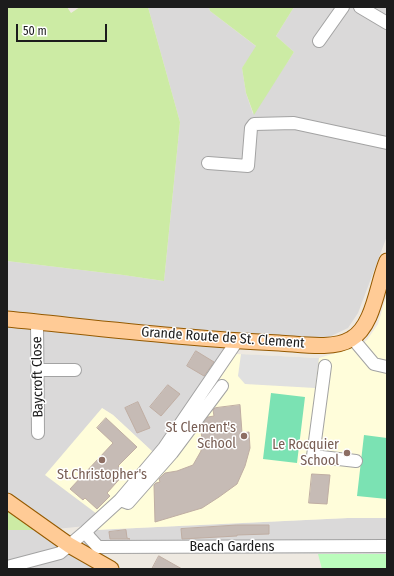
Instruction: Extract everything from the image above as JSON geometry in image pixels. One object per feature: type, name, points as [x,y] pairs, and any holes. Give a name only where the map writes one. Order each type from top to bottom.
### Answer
[{"type":"main road","points":[[353,339],[362,330],[381,293],[386,267]]},
{"type":"main road","name":"Grande Route de St. Clement","points":[[7,319],[237,342],[323,345],[343,344],[353,339]]},
{"type":"main road","points":[[7,501],[69,545],[111,569]]},
{"type":"street","points":[[319,41],[343,7]]},
{"type":"street","points":[[360,7],[387,23]]},
{"type":"street","points":[[208,163],[248,166],[251,128],[254,124],[294,124],[387,143]]},
{"type":"street","name":"Baycroft Close","points":[[37,322],[38,433]]},
{"type":"street","points":[[353,339],[374,364],[387,367]]},
{"type":"street","points":[[7,567],[60,553],[120,500],[164,448],[237,342]]},
{"type":"street","points":[[325,366],[313,456],[356,461]]},
{"type":"street","points":[[38,370],[75,370]]},
{"type":"street","points":[[120,500],[128,503],[172,453],[222,386]]},
{"type":"street","name":"Beach Gardens","points":[[86,531],[98,547],[387,546]]},
{"type":"shaded area","points":[[148,7],[209,7],[210,11],[257,47],[242,68],[246,93],[253,114],[294,52],[276,36],[294,7],[387,7],[387,236],[358,313],[348,328],[327,338],[228,335],[7,312],[7,261],[164,281],[180,122]]},
{"type":"shaded area","name":"St Clement's School","points":[[387,294],[387,518],[348,518],[94,530],[168,450],[236,354],[319,358],[359,346],[367,340],[378,324]]},
{"type":"shaded area","points":[[7,324],[228,346],[191,401],[161,440],[154,453],[113,415],[102,408],[97,514],[86,526],[56,529],[7,493]]},
{"type":"shaded area","points":[[241,354],[319,358],[315,388],[245,384],[238,376]]},
{"type":"shaded area","name":"St.Christopher's","points":[[102,408],[113,415],[154,453],[97,514],[45,475]]},
{"type":"shaded area","points":[[348,518],[387,518],[387,554],[94,553],[84,546],[84,541],[94,530]]},
{"type":"shaded area","points":[[7,530],[41,530],[100,569],[7,569]]},
{"type":"green space","points":[[7,7],[67,7],[71,13],[80,7],[148,7],[180,122],[164,281],[7,261]]},
{"type":"green space","points":[[209,7],[294,7],[276,36],[294,52],[254,115],[246,93],[242,68],[256,46],[210,11]]},
{"type":"green space","points":[[271,393],[305,397],[297,463],[263,459]]},
{"type":"green space","points":[[364,435],[387,438],[387,499],[357,496]]},
{"type":"green space","points":[[7,506],[41,530],[7,530]]},
{"type":"green space","points":[[318,554],[387,554],[387,569],[322,569]]},
{"type":"building","points":[[196,351],[214,362],[204,376],[187,366]]},
{"type":"building","points":[[168,385],[180,394],[161,416],[150,407]]},
{"type":"building","points":[[138,402],[150,428],[137,433],[125,408]]},
{"type":"building","points":[[240,405],[242,433],[249,432],[250,448],[245,466],[237,484],[202,508],[155,522],[154,485],[160,482],[159,479],[165,473],[177,471],[193,465],[201,451],[202,438],[200,427],[208,417],[214,416],[213,410],[215,408]]},
{"type":"building","points":[[106,418],[137,447],[118,466],[125,473],[107,493],[110,496],[97,509],[85,498],[83,500],[70,489],[113,443],[97,428]]},
{"type":"building","points":[[312,474],[330,475],[327,504],[309,503]]},
{"type":"building","points":[[237,525],[269,525],[269,534],[182,539],[181,529]]},
{"type":"building","points":[[126,530],[127,538],[130,539],[110,539],[109,532]]},
{"type":"building","points":[[159,556],[182,569],[152,569]]},
{"type":"place","name":"St Clement's School","points":[[244,436]]},
{"type":"place","name":"Le Rocquier School","points":[[347,453]]},
{"type":"place","name":"St.Christopher's","points":[[102,460]]}]
